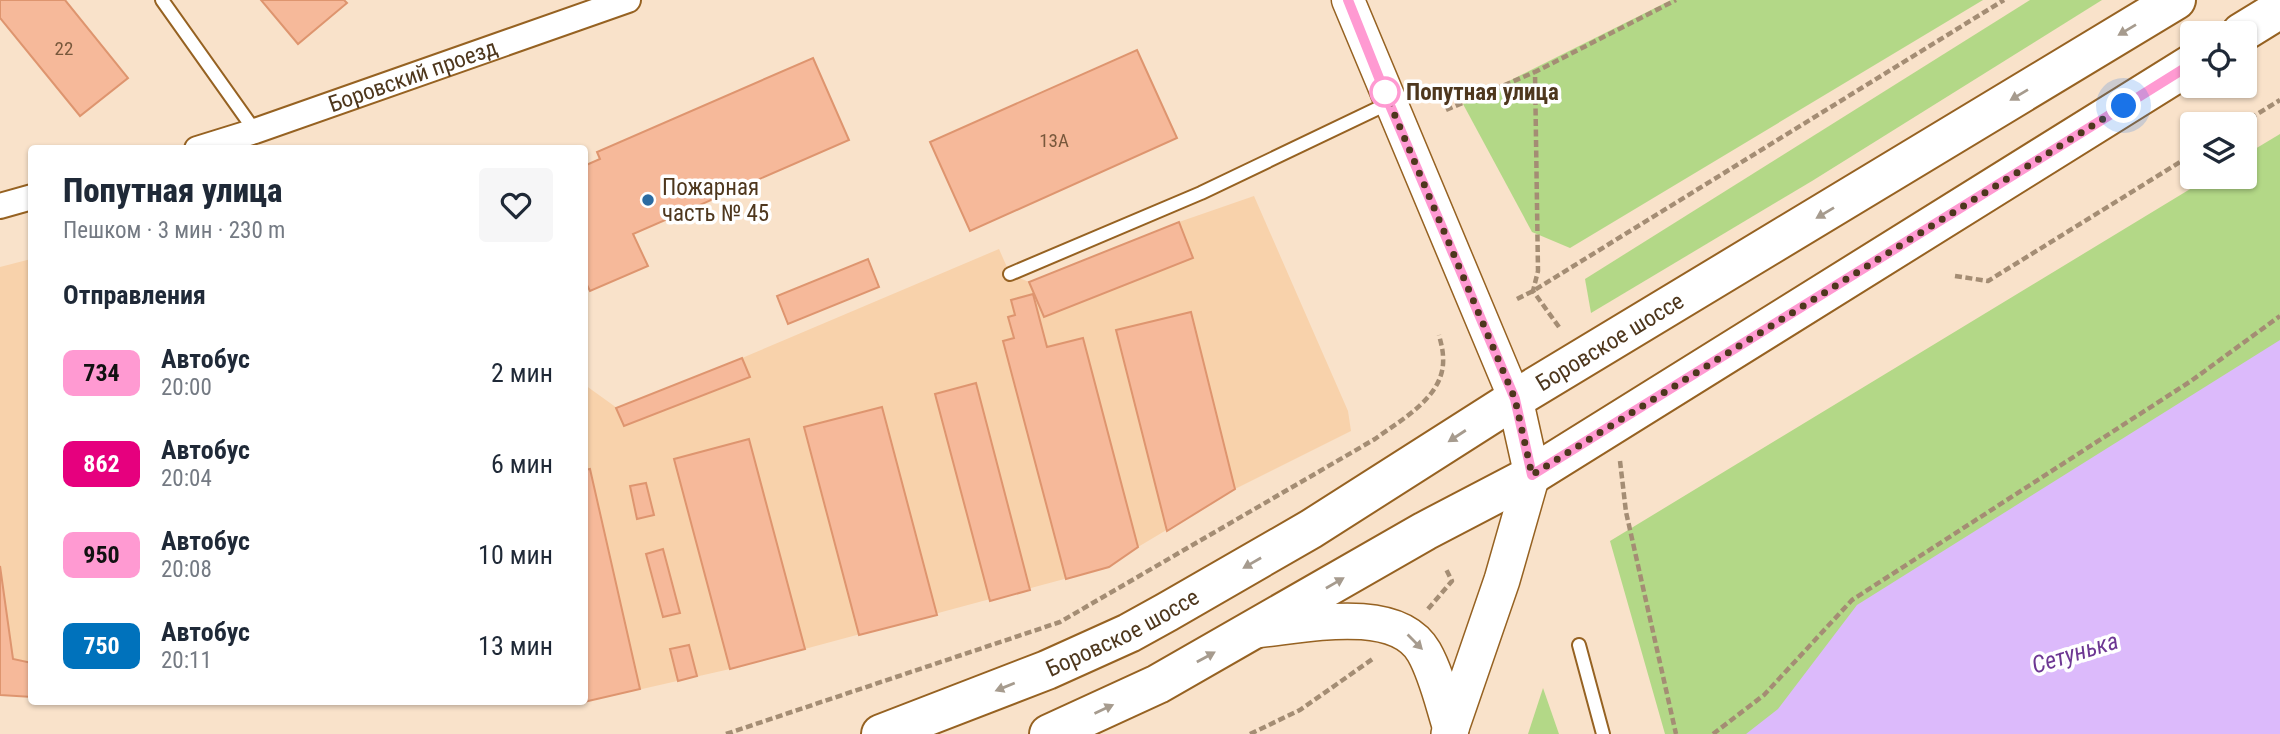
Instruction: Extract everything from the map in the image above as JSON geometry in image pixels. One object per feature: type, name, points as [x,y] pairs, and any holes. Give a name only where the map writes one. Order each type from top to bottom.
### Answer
[{"type":"main road","name":"Боровское шоссе","points":[[881,734],[1047,670],[1129,633],[1311,529],[1515,399],[2176,0]]},
{"type":"main road","points":[[2257,23],[2280,9]]},
{"type":"main road","points":[[1049,734],[1158,684],[1425,531],[1532,475],[2180,71]]},
{"type":"main road","points":[[1450,732],[1502,580],[1532,475],[1515,399]]},
{"type":"main road","points":[[1255,630],[1360,620],[1404,632],[1418,644],[1427,658],[1450,732]]},
{"type":"street","name":"Боровский проезд","points":[[210,145],[628,0]]},
{"type":"street","points":[[1348,0],[1515,399]]},
{"type":"street","points":[[0,206],[28,198]]},
{"type":"lane","points":[[162,0],[255,131]]},
{"type":"lane","points":[[1010,274],[1201,193],[1389,103]]},
{"type":"lane","points":[[1580,645],[1603,734]]},
{"type":"path","points":[[1446,110],[1535,72],[1676,0]]},
{"type":"path","points":[[1517,299],[2004,0]]},
{"type":"path","points":[[1535,72],[1538,271],[1533,291],[1559,327]]},
{"type":"path","points":[[2257,114],[2280,100]]},
{"type":"path","points":[[1955,276],[1989,281],[2180,162]]},
{"type":"path","points":[[1713,734],[1764,695],[1852,600],[2191,381],[2280,316]]},
{"type":"path","points":[[726,734],[1060,622],[1376,439],[1395,425],[1423,403],[1439,382],[1444,359],[1440,335]]},
{"type":"path","points":[[1620,451],[1626,512],[1676,734]]},
{"type":"path","points":[[1426,612],[1452,581],[1445,567]]},
{"type":"path","points":[[1250,734],[1300,710],[1380,654]]},
{"type":"shaded area","points":[[1254,196],[1348,411],[1351,431],[1235,489],[1109,567],[730,669],[588,701],[588,387],[617,408],[999,249],[1010,274],[1029,282],[1179,222]]},
{"type":"shaded area","points":[[28,260],[28,697],[0,695],[0,267]]},
{"type":"green space","points":[[1671,0],[1983,0],[1570,248],[1532,232],[1463,104]]},
{"type":"green space","points":[[2030,0],[2102,0],[1812,181],[1591,313],[1585,279]]},
{"type":"green space","points":[[2280,134],[2280,734],[1665,734],[1610,541],[2190,189],[2257,189],[2257,148]]},
{"type":"green space","points":[[1543,688],[1559,734],[1528,734]]},
{"type":"water","name":"Сетунька","points":[[2280,340],[2280,734],[1746,734],[1778,709],[1857,605]]},
{"type":"building","points":[[0,0],[65,0],[128,78],[80,116],[0,18]]},
{"type":"building","points":[[261,0],[344,0],[347,3],[298,44]]},
{"type":"building","points":[[1137,50],[1177,138],[970,231],[930,142]]},
{"type":"building","name":"Пожарная часть № 45","points":[[813,58],[849,140],[633,234],[648,266],[590,291],[588,164],[600,159],[597,152]]},
{"type":"building","points":[[1179,222],[1193,258],[1044,317],[1029,282]]},
{"type":"building","points":[[868,259],[879,287],[788,324],[777,296]]},
{"type":"building","points":[[1033,294],[1047,347],[1083,338],[1138,547],[1109,567],[1066,579],[1003,341],[1014,338],[1008,317],[1015,315],[1011,300]]},
{"type":"building","points":[[1191,312],[1235,489],[1167,531],[1116,330]]},
{"type":"building","points":[[742,358],[750,377],[624,426],[616,408]]},
{"type":"building","points":[[976,383],[1030,590],[990,601],[935,394]]},
{"type":"building","points":[[882,407],[937,615],[859,635],[804,427]]},
{"type":"building","points":[[749,439],[805,649],[730,669],[674,459]]},
{"type":"building","points":[[588,469],[640,689],[588,701]]},
{"type":"building","points":[[646,483],[654,515],[637,519],[630,486]]},
{"type":"building","points":[[663,549],[680,613],[663,617],[646,554]]},
{"type":"building","points":[[0,566],[13,659],[28,662],[28,697],[0,695]]},
{"type":"building","points":[[689,645],[697,676],[678,681],[670,649]]},
{"type":"bus line","name":"734","points":[[1348,0],[1515,399],[1532,475],[2180,71]]},
{"type":"place","name":"Попутная улица","points":[[1385,92]]},
{"type":"place","name":"Пожарная часть № 45","points":[[648,200]]},
{"type":"route","points":[[1385,92],[1515,399],[1532,475],[2124,106]]}]
